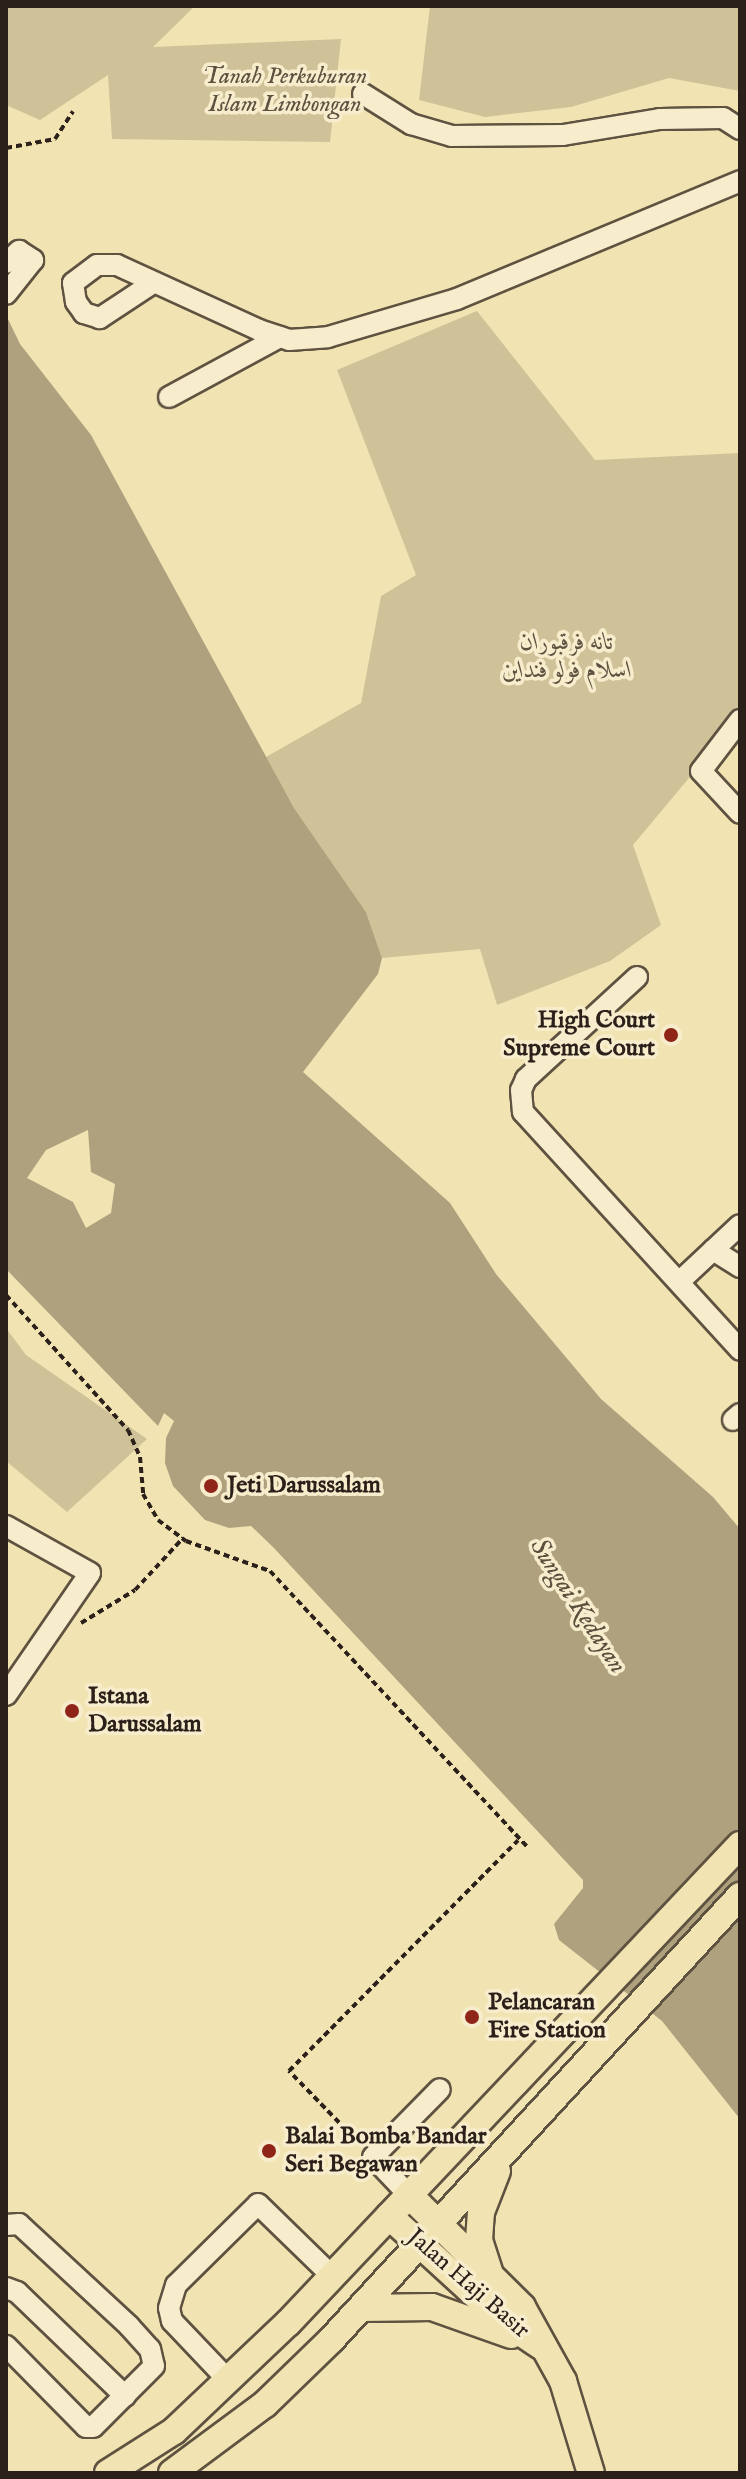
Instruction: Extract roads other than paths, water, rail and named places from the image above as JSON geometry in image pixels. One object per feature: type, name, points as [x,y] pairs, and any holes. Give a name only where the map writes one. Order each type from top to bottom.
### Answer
[{"type":"main road","points":[[108,2473],[174,2431],[229,2381],[740,1845]]},
{"type":"main road","points":[[172,2473],[265,2404],[361,2308],[740,1896]]},
{"type":"main road","points":[[489,2272],[479,2240],[481,2212],[508,2149]]},
{"type":"main road","name":"Jalan Haji Basir","points":[[409,2195],[522,2307],[563,2381],[591,2473]]},
{"type":"main road","name":"Jalan Haji Basir","points":[[389,2216],[505,2322],[547,2350]]},
{"type":"main road","points":[[361,2308],[432,2307],[547,2350]]},
{"type":"street","points":[[363,94],[411,124],[452,136],[563,135],[660,119],[723,118],[740,129]]},
{"type":"street","points":[[153,283],[280,337],[328,337],[457,299],[740,181]]},
{"type":"street","points":[[6,263],[19,251],[33,260],[6,294]]},
{"type":"street","points":[[169,397],[280,337]]},
{"type":"street","points":[[740,720],[701,771],[740,813]]},
{"type":"street","points":[[637,977],[526,1079],[520,1100],[528,1122],[739,1347]]},
{"type":"street","points":[[679,1282],[740,1225]]},
{"type":"street","points":[[713,1250],[740,1267]]},
{"type":"street","points":[[6,1526],[90,1573],[9,1683]]},
{"type":"street","points":[[409,2195],[373,2157],[440,2089]]},
{"type":"street","points":[[229,2381],[172,2321],[169,2308],[176,2285],[258,2204],[332,2276]]},
{"type":"street","points":[[6,2225],[19,2224],[150,2349],[154,2366],[93,2427],[78,2424],[6,2346]]},
{"type":"street","points":[[6,2288],[17,2292],[125,2396]]},
{"type":"water","name":"Sungai Kedayan","points":[[6,315],[20,344],[91,435],[294,808],[366,912],[382,958],[378,974],[303,1072],[450,1203],[496,1274],[601,1399],[713,1497],[740,1529],[740,2119],[662,2021],[559,1940],[554,1924],[583,1888],[583,1880],[251,1526],[229,1528],[205,1520],[173,1486],[165,1463],[166,1438],[174,1421],[164,1413],[158,1426],[6,1269]],"holes":[[[88,1130],[91,1172],[115,1184],[111,1213],[86,1228],[73,1202],[27,1178],[46,1150]]]},
{"type":"place","name":"High Court Supreme Court","points":[[671,1035]]},
{"type":"place","name":"Jeti Darussalam","points":[[211,1486]]},
{"type":"place","name":"Istana Darussalam","points":[[72,1711]]},
{"type":"place","name":"Pelancaran Fire Station","points":[[472,2017]]},
{"type":"place","name":"Balai Bomba Bandar Seri Begawan","points":[[269,2151]]},
{"type":"park label","name":"Tanah Perkuburan Islam Limbongan","points":[[285,91]]},
{"type":"park label","name":"تانه فرقبوران اسلام فولو فنداين","points":[[567,657]]}]
